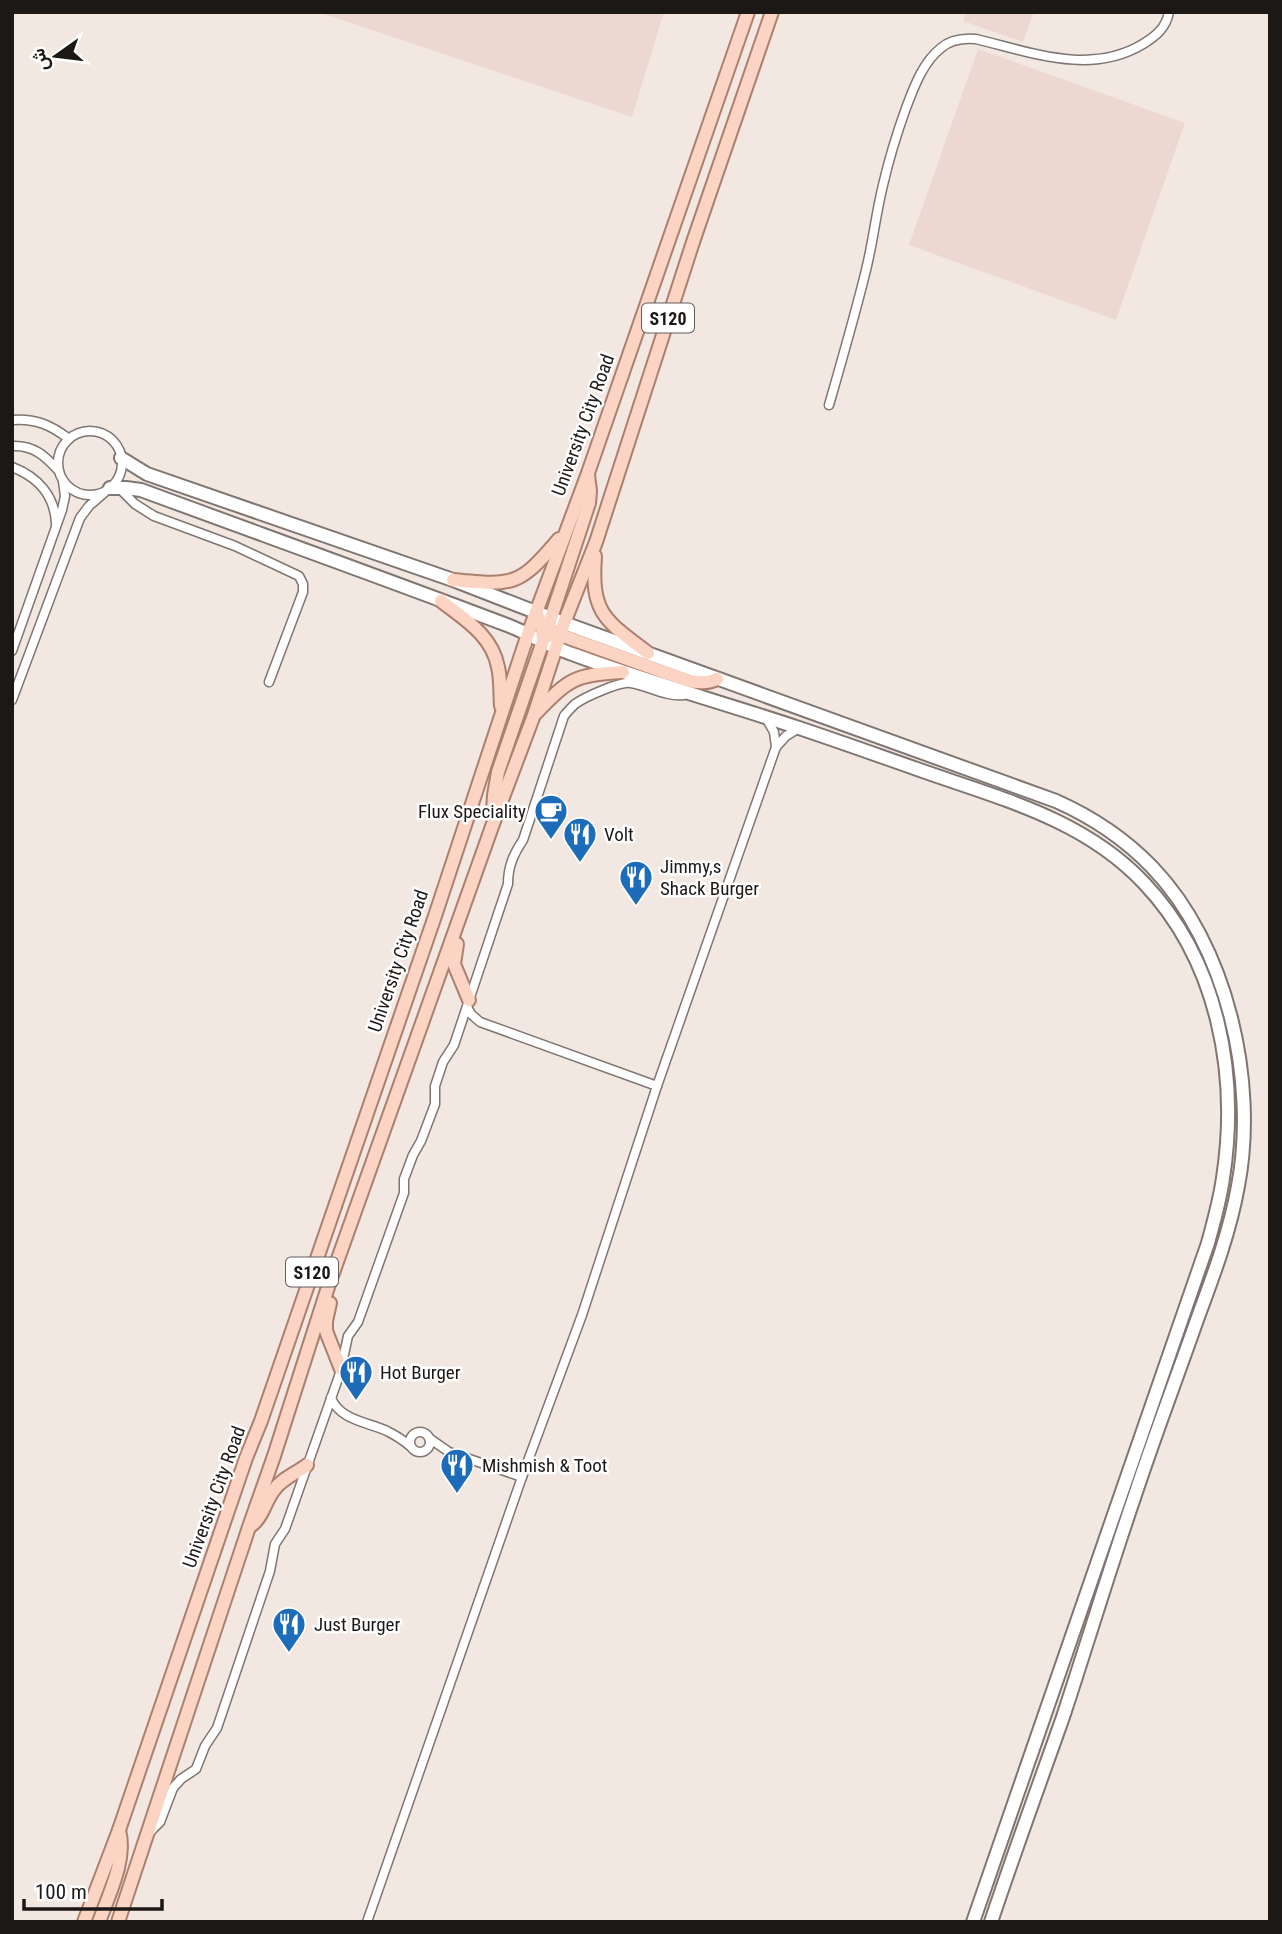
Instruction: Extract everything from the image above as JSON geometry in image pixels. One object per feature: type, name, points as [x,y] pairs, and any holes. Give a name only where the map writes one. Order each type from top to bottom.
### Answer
[{"type":"main road","name":"University City Road","points":[[85,1922],[246,1458],[261,1422],[435,916],[528,634],[588,473],[748,12]]},
{"type":"main road","name":"S120","points":[[118,1922],[328,1287],[534,715],[553,635],[596,542],[693,242],[772,12]]},
{"type":"main road","points":[[121,458],[147,474],[453,580],[551,618]]},
{"type":"main road","points":[[494,821],[494,795],[498,772],[553,635],[551,618],[589,503],[588,473]]},
{"type":"main road","points":[[111,489],[141,490],[528,634],[553,635],[648,653],[1056,801],[1099,823],[1120,838],[1153,868],[1190,916],[1216,971],[1233,1031],[1243,1091],[1244,1125],[1238,1185],[1224,1245],[1135,1495],[991,1922]]},
{"type":"main road","points":[[453,580],[496,584],[519,578],[537,565],[564,533]]},
{"type":"main road","points":[[596,542],[594,588],[598,603],[612,624],[648,653]]},
{"type":"main road","points":[[441,601],[479,631],[491,647],[499,668],[501,715]]},
{"type":"main road","points":[[536,612],[553,635],[623,671],[799,728],[1051,817],[1082,833],[1111,853],[1146,885],[1178,925],[1204,976],[1222,1039],[1228,1088],[1227,1148],[1221,1190],[1208,1243],[973,1922]]},
{"type":"main road","points":[[553,635],[686,680],[710,682],[717,679]]},
{"type":"main road","points":[[534,715],[562,687],[577,678],[623,671]]},
{"type":"main road","points":[[457,925],[454,964],[468,1003]]},
{"type":"main road","points":[[328,1287],[330,1304],[326,1331],[341,1369]]},
{"type":"main road","points":[[249,1527],[262,1514],[276,1486],[307,1465]]},
{"type":"main road","points":[[99,1922],[121,1858],[119,1830]]},
{"type":"main road","points":[[74,1922],[80,1913],[89,1908]]},
{"type":"street","points":[[829,405],[866,270],[895,139],[913,90],[934,54],[952,41],[964,38],[1061,60],[1103,60],[1127,52],[1153,38],[1163,28],[1170,12]]},
{"type":"street","points":[[12,420],[25,419],[44,423],[69,439]]},
{"type":"street","points":[[12,651],[64,503],[58,457],[69,439],[81,432],[101,433],[112,440],[119,452],[121,471],[111,489],[89,506],[80,518],[12,700]]},
{"type":"street","points":[[12,446],[25,446],[37,451],[59,471]]},
{"type":"street","points":[[12,467],[33,478],[48,494],[56,515],[56,529]]},
{"type":"street","points":[[63,481],[73,491],[85,495],[99,494],[111,489]]},
{"type":"street","points":[[111,489],[154,516],[235,546],[299,576],[303,592],[269,682]]},
{"type":"street","points":[[12,632],[24,620]]},
{"type":"street","points":[[147,1834],[158,1825],[173,1787],[196,1769],[205,1746],[217,1728],[270,1571],[275,1544],[285,1529],[341,1369],[348,1336],[359,1318],[404,1193],[404,1179],[435,1104],[435,1086],[443,1062],[452,1049],[459,1029],[508,884],[508,872],[513,857],[523,841],[564,716],[580,702],[625,683],[675,696],[688,693]]},
{"type":"street","points":[[766,718],[774,732],[776,747]]},
{"type":"street","points":[[367,1922],[522,1477],[582,1315],[657,1086],[776,747],[786,736],[799,728]]},
{"type":"street","points":[[468,1003],[473,1017],[486,1024],[657,1086]]},
{"type":"street","points":[[459,1029],[486,1024]]},
{"type":"street","points":[[331,1398],[338,1410],[388,1432],[417,1452],[449,1452]]},
{"type":"street","points":[[323,1422],[336,1417],[350,1417]]},
{"type":"street","points":[[388,1432],[424,1433],[449,1452],[522,1477]]},
{"type":"street","points":[[410,1446],[413,1434]]},
{"type":"street","points":[[425,1451],[429,1438]]},
{"type":"shaded area","points":[[318,12],[664,12],[632,117]]},
{"type":"shaded area","points":[[966,12],[1034,12],[1023,42],[963,21]]},
{"type":"shaded area","points":[[978,49],[1185,123],[1116,320],[909,245]]},
{"type":"place","name":"Flux Speciality","points":[[551,841]]},
{"type":"place","name":"Volt","points":[[580,864]]},
{"type":"place","name":"Jimmy,s Shack Burger","points":[[636,907]]},
{"type":"place","name":"Hot Burger","points":[[356,1402]]},
{"type":"place","name":"Mishmish & Toot","points":[[457,1495]]},
{"type":"place","name":"Just Burger","points":[[289,1654]]}]
